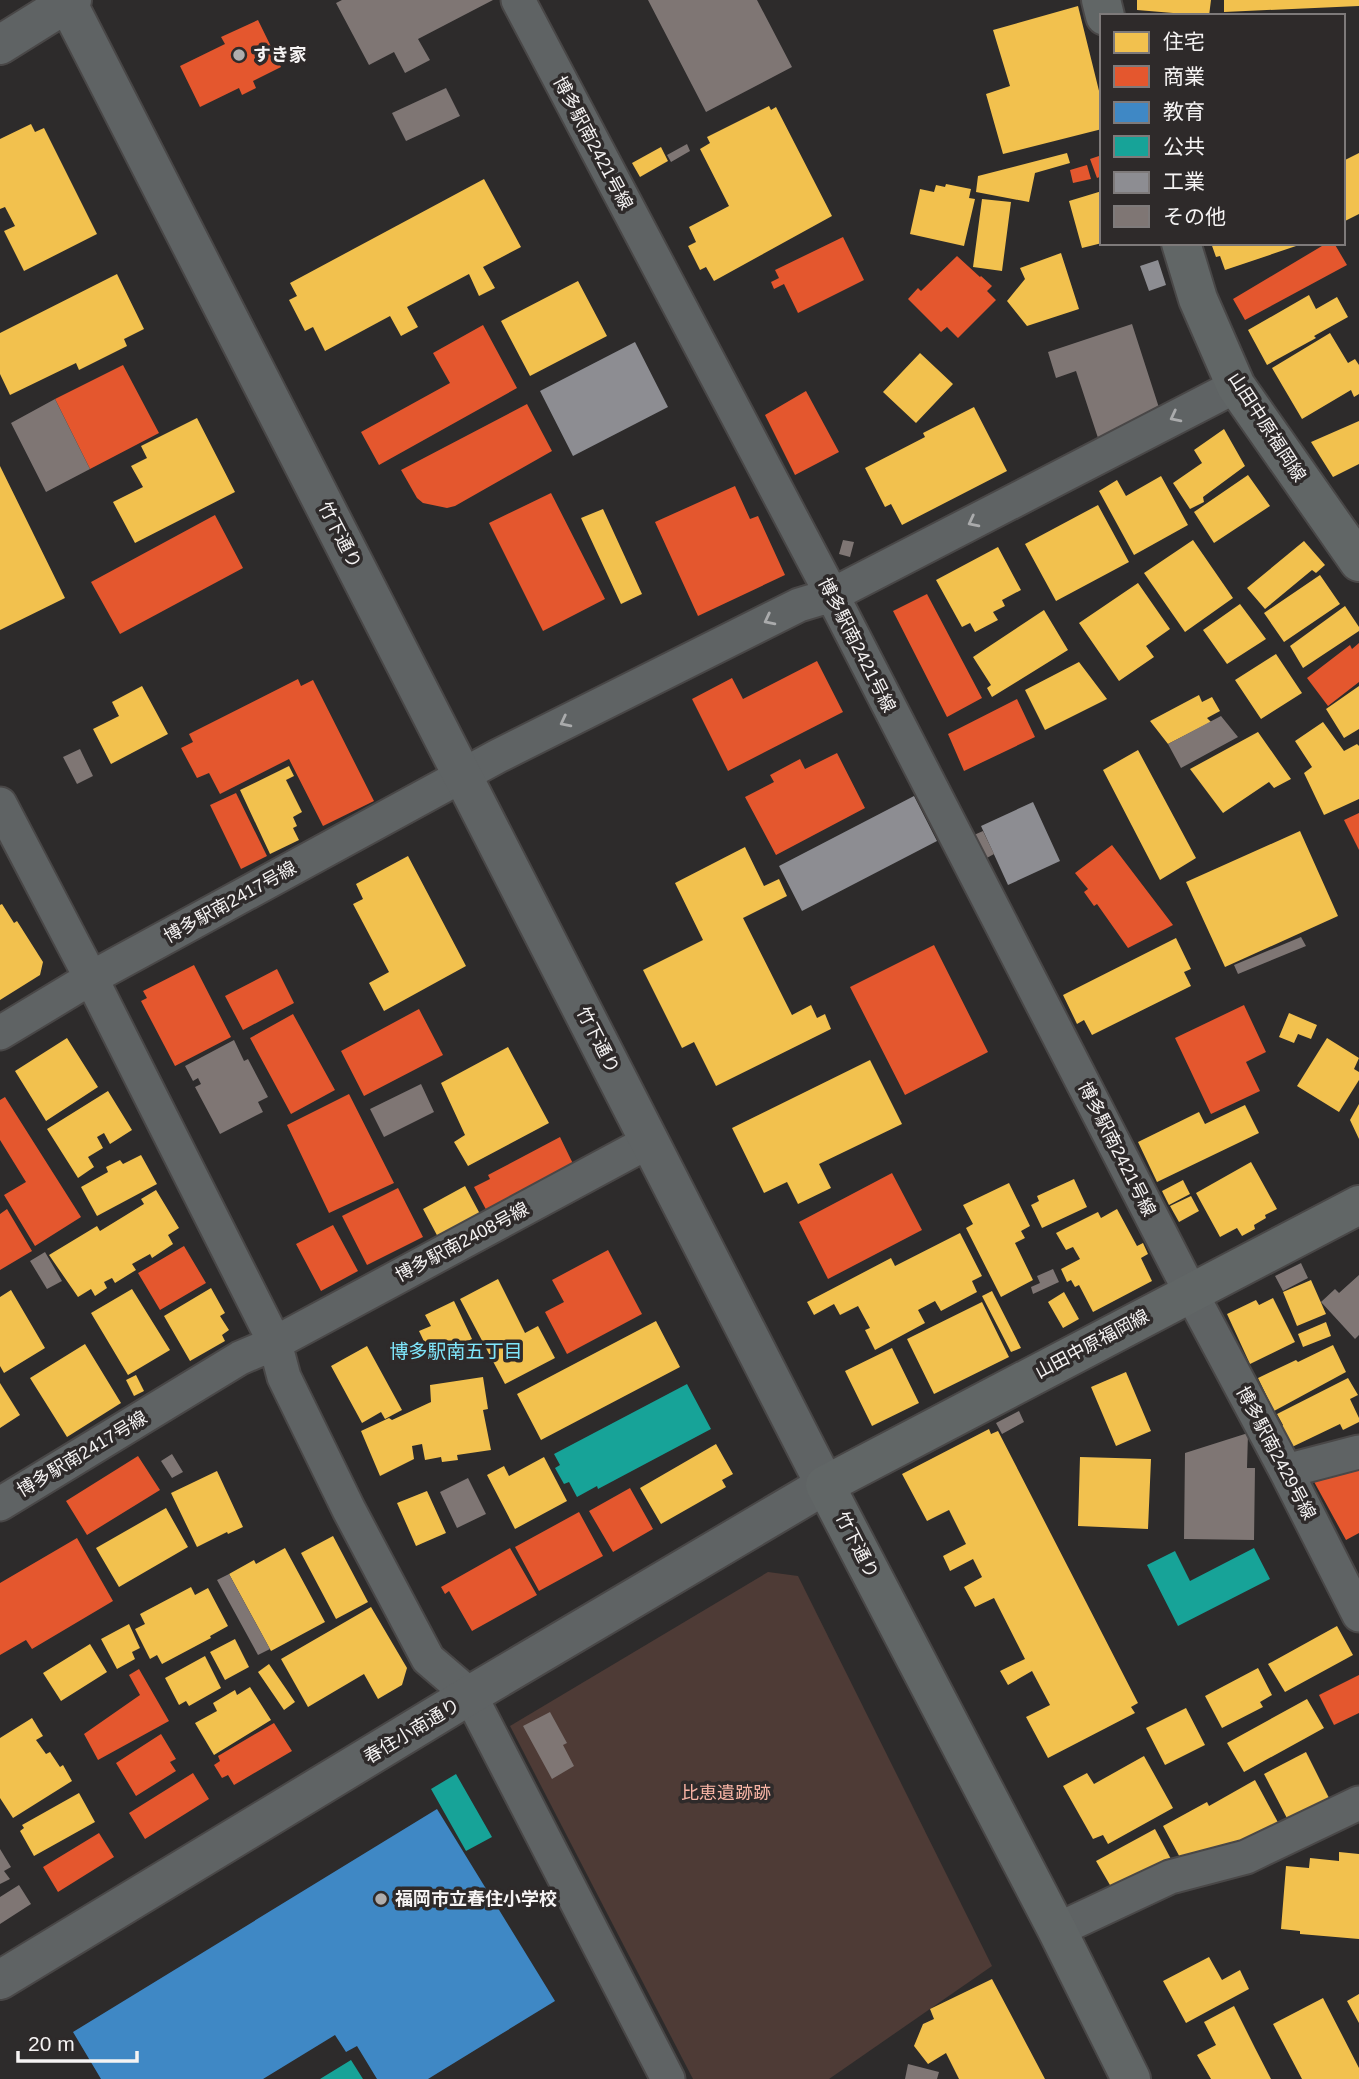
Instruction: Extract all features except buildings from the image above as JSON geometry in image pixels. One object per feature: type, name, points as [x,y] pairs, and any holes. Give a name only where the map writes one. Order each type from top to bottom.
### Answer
[{"type":"main road","name":"山田中原福岡線","points":[[1182,245],[1198,299],[1236,386],[1359,562]]},
{"type":"main road","name":"山田中原福岡線","points":[[825,1485],[1359,1205]]},
{"type":"main road","name":"竹下通り","points":[[825,1485],[1057,1930],[1131,2079]]},
{"type":"street","name":"博多駅南2421号線","points":[[518,0],[832,595],[1191,1293]]},
{"type":"street","points":[[0,45],[69,1]]},
{"type":"street","name":"竹下通り","points":[[69,1],[825,1485]]},
{"type":"street","name":"博多駅南2417号線","points":[[0,1033],[91,978],[498,756],[799,605],[832,595],[1236,386]]},
{"type":"street","points":[[0,804],[275,1343],[284,1377],[355,1522],[428,1658],[470,1695],[668,2079]]},
{"type":"street","name":"博多駅南2408号線","points":[[275,1343],[650,1141]]},
{"type":"street","name":"博多駅南2429号線","points":[[1191,1293],[1359,1615]]},
{"type":"street","name":"博多駅南2417号線","points":[[0,1504],[240,1358],[275,1343]]},
{"type":"street","points":[[1286,1471],[1359,1452]]},
{"type":"street","name":"春住小南通り","points":[[0,1980],[470,1695],[825,1485]]},
{"type":"street","points":[[1057,1930],[1170,1877],[1247,1857],[1359,1803]]},
{"type":"green space","name":"比恵遺跡跡","points":[[768,1572],[798,1576],[992,1966],[829,2079],[693,2079],[510,1726]]},
{"type":"place","name":"すき家","points":[[239,55]]},
{"type":"place","name":"福岡市立春住小学校","points":[[381,1899]]},
{"type":"district","name":"博多駅南五丁目","points":[[456,1351]]}]
